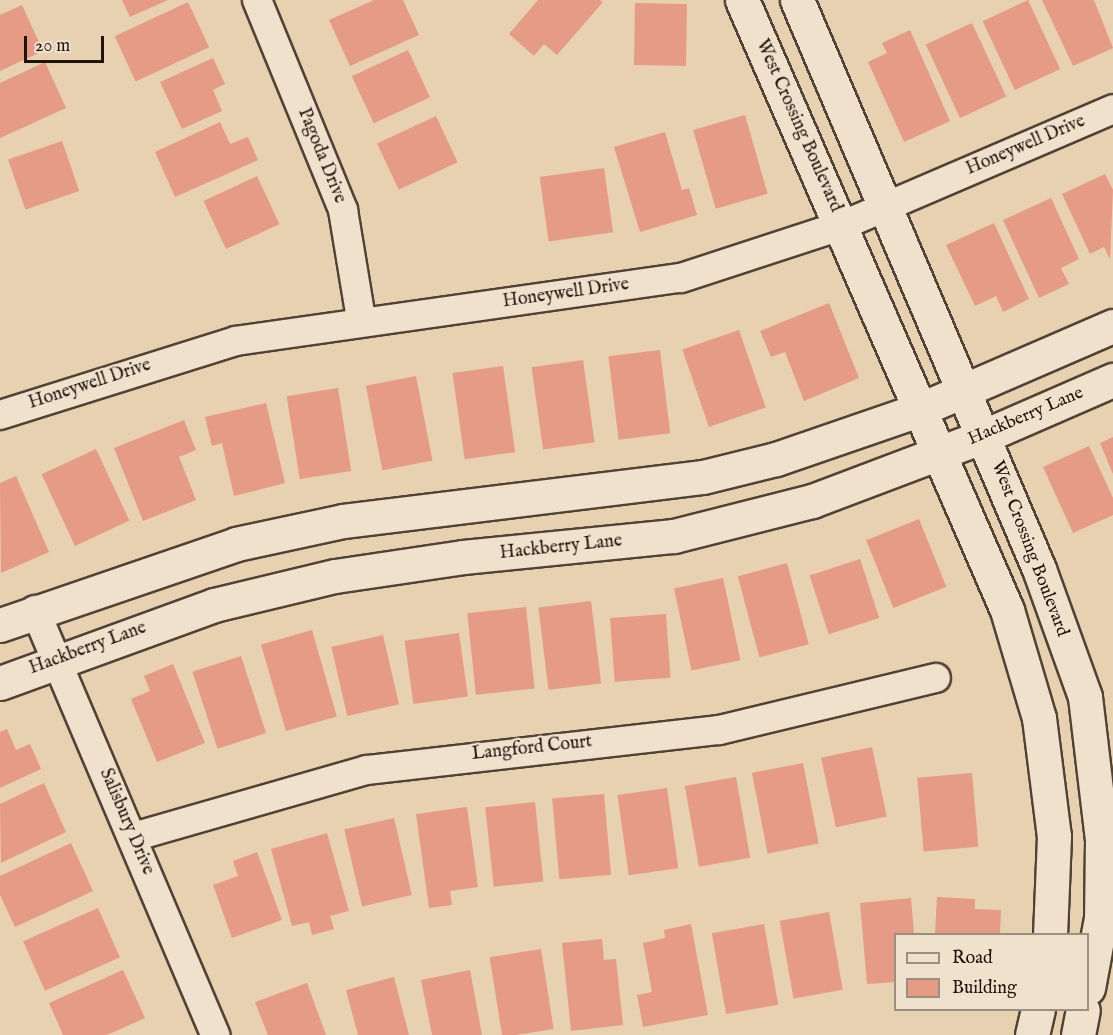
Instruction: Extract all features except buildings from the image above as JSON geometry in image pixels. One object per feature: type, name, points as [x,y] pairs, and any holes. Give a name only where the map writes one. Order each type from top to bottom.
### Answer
[{"type":"street","name":"Pagoda Drive","points":[[257,0],[344,210],[362,319]]},
{"type":"street","name":"West Crossing Boulevard","points":[[742,0],[843,225],[1007,610],[1039,718],[1054,836],[1050,933]]},
{"type":"street","name":"West Crossing Boulevard","points":[[797,0],[888,206],[984,436],[1085,697],[1102,840],[1101,918],[1089,983]]},
{"type":"street","name":"Honeywell Drive","points":[[0,415],[236,341],[362,319],[681,278],[843,225],[1113,109]]},
{"type":"street","points":[[0,625],[35,610],[236,544],[417,510],[703,477],[776,459],[921,409],[1113,326]]},
{"type":"street","name":"Hackberry Lane","points":[[0,683],[56,658],[214,605],[334,576],[463,557],[674,536],[812,501],[984,436],[1113,380]]},
{"type":"street","name":"Salisbury Drive","points":[[35,610],[215,1035]]},
{"type":"street","name":"Langford Court","points":[[133,837],[367,770],[719,730],[936,678]]},
{"type":"street","points":[[1032,1035],[1038,1011]]},
{"type":"street","points":[[1078,1035],[1083,1011]]}]
